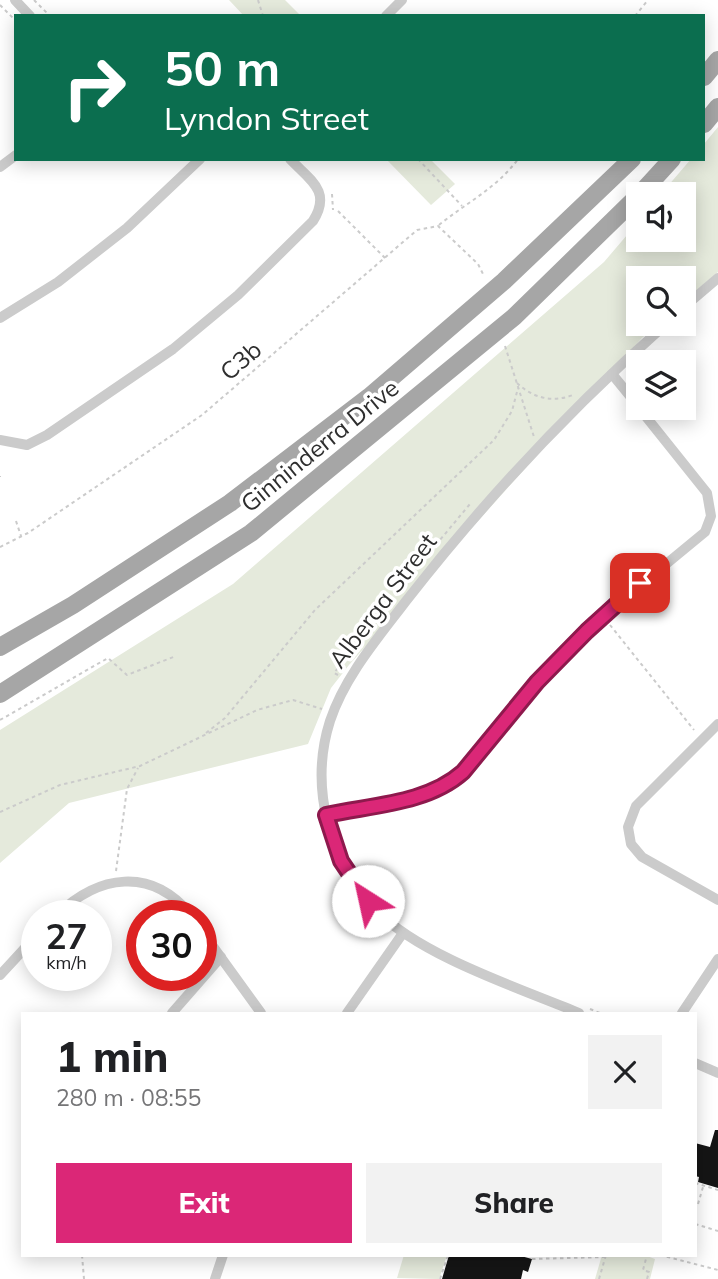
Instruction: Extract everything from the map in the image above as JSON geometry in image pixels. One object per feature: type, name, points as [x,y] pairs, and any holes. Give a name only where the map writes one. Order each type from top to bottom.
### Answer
[{"type":"main road","points":[[705,75],[718,60]]},
{"type":"main road","points":[[705,123],[718,107]]},
{"type":"main road","name":"Ginninderra Drive","points":[[0,647],[73,605],[230,503],[369,397],[504,281],[630,161]]},
{"type":"main road","name":"Ginninderra Drive","points":[[651,182],[670,161]]},
{"type":"main road","name":"Ginninderra Drive","points":[[0,694],[251,533],[388,424],[514,317],[626,208]]},
{"type":"street","points":[[15,0],[28,14]]},
{"type":"street","points":[[388,14],[402,0]]},
{"type":"street","points":[[0,318],[58,282],[127,228],[198,161]]},
{"type":"street","points":[[0,440],[27,445],[47,435],[173,349],[238,295],[313,221],[321,209],[322,198],[318,188],[292,161]]},
{"type":"street","points":[[696,297],[718,278]]},
{"type":"street","name":"Alberga Street","points":[[583,1011],[437,952],[403,933],[378,913],[353,881],[334,846],[326,815],[322,768],[333,712],[349,678],[391,621],[460,535],[534,452],[653,336]]},
{"type":"street","points":[[612,374],[626,391]]},
{"type":"street","points":[[326,815],[420,796],[447,785],[463,772],[537,682],[603,616],[701,536],[712,516],[707,493],[649,420]]},
{"type":"street","points":[[718,723],[636,806],[629,822],[628,833],[631,844],[642,857],[718,900]]},
{"type":"street","points":[[76,900],[87,891],[117,882],[139,883],[159,889],[177,900]]},
{"type":"street","points":[[348,1012],[403,933]]},
{"type":"street","points":[[217,951],[260,1012]]},
{"type":"street","points":[[0,975],[21,952]]},
{"type":"street","points":[[173,1012],[221,957]]},
{"type":"street","points":[[683,1012],[718,959]]},
{"type":"street","points":[[697,1064],[718,1073]]},
{"type":"street","points":[[215,1279],[222,1257]]},
{"type":"path","points":[[34,0],[48,14]]},
{"type":"path","points":[[637,14],[648,0]]},
{"type":"path","points":[[0,5],[14,19]]},
{"type":"path","points":[[420,161],[462,206]]},
{"type":"path","name":"C3b","points":[[0,547],[21,537],[202,415],[417,230],[438,226],[462,206],[493,188],[515,161]]},
{"type":"path","points":[[338,211],[385,258]]},
{"type":"path","points":[[438,226],[478,264],[483,274]]},
{"type":"path","points":[[504,344],[534,438],[534,452]]},
{"type":"path","points":[[517,382],[529,392],[543,398],[559,399],[575,394]]},
{"type":"path","points":[[206,733],[225,718],[315,610],[494,440],[512,411],[519,388]]},
{"type":"path","points":[[16,521],[21,537]]},
{"type":"path","points":[[603,616],[701,739]]},
{"type":"path","points":[[0,720],[108,658],[127,675],[176,656]]},
{"type":"path","points":[[0,812],[60,785],[140,766],[257,710],[293,700],[333,712]]},
{"type":"path","points":[[117,882],[127,789],[140,766]]},
{"type":"path","points":[[697,1184],[718,1190]]},
{"type":"path","points":[[698,1203],[703,1186]]},
{"type":"path","points":[[697,1225],[718,1231]]},
{"type":"path","points":[[82,1257],[84,1279]]},
{"type":"path","points":[[440,1279],[446,1257]]},
{"type":"path","points":[[532,1259],[581,1257]]},
{"type":"path","points":[[599,1279],[606,1257]]},
{"type":"path","points":[[646,1257],[643,1270],[649,1272],[647,1279]]},
{"type":"path","points":[[668,1257],[718,1270]]},
{"type":"shaded area","points":[[229,0],[285,0],[299,14],[242,14]]},
{"type":"shaded area","points":[[718,127],[718,272],[696,291],[696,266],[626,266],[626,336],[644,336],[631,350],[626,350],[626,356],[349,665],[331,688],[308,744],[69,803],[0,863],[0,730],[233,584],[604,262],[626,236],[626,252],[696,252],[696,182],[671,182],[689,161],[705,161],[705,143]]},
{"type":"shaded area","points":[[388,161],[432,161],[455,184],[431,205]]},
{"type":"shaded area","points":[[403,1257],[446,1257],[439,1279],[397,1278]]},
{"type":"shaded area","points":[[601,1257],[655,1259],[650,1279],[595,1279]]},
{"type":"building","points":[[715,1130],[718,1130],[718,1188],[698,1182],[697,1144],[710,1147]]},
{"type":"building","points":[[448,1257],[532,1259],[528,1272],[523,1270],[521,1279],[442,1279]]},
{"type":"route","points":[[368,901],[341,861],[329,831],[326,815],[420,796],[447,785],[463,772],[537,682],[640,583]]}]
